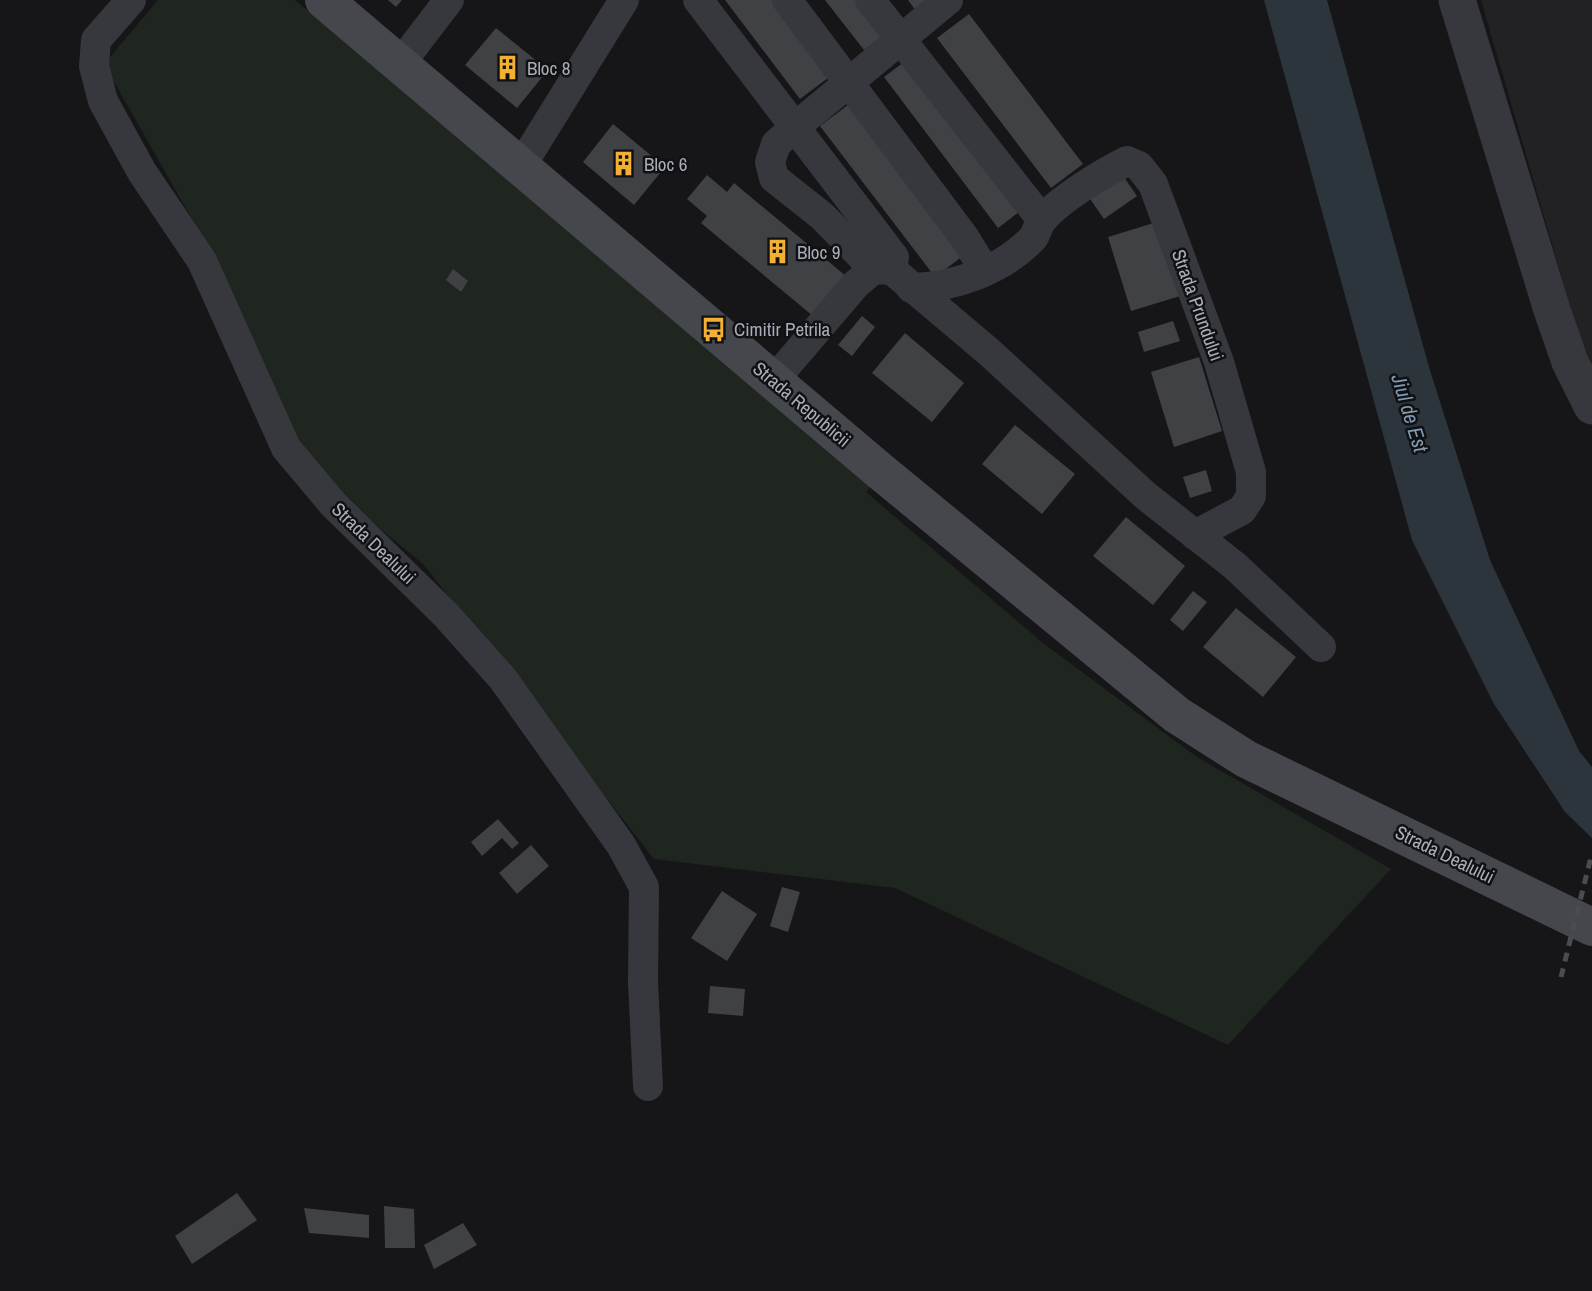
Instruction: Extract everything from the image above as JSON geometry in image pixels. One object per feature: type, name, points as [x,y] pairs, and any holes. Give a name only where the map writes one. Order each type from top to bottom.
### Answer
[{"type":"main road","name":"Strada Republicii","points":[[324,0],[1157,700],[1214,740],[1297,784]]},
{"type":"main road","name":"Strada Dealului","points":[[1297,784],[1592,927]]},
{"type":"street","name":"Strada Dealului","points":[[131,0],[96,40],[93,66],[103,101],[142,172],[202,261],[286,448],[333,504],[446,615],[503,679],[614,835],[645,887],[643,982],[648,1086]]},
{"type":"street","points":[[400,64],[449,0]]},
{"type":"street","points":[[521,166],[624,0]]},
{"type":"street","points":[[698,0],[894,257],[892,276]]},
{"type":"street","points":[[787,0],[964,237],[985,271]]},
{"type":"street","points":[[870,0],[1042,220]]},
{"type":"street","points":[[948,0],[776,144],[770,162],[774,178],[989,352],[1146,496],[1235,566],[1321,647]]},
{"type":"street","points":[[1457,0],[1552,310],[1570,362],[1592,406]]},
{"type":"street","name":"Strada Prundului","points":[[892,276],[937,288],[985,271],[1034,237],[1042,220],[1101,174],[1127,161],[1139,166],[1153,184],[1219,362],[1251,472],[1251,496],[1242,510],[1195,535]]},
{"type":"street","points":[[774,380],[856,284],[892,276]]},
{"type":"shaded area","points":[[158,0],[295,0],[875,482],[866,492],[1043,643],[1197,757],[1391,869],[1228,1045],[895,888],[654,859],[424,565],[312,472],[198,230],[104,64]]},
{"type":"shaded area","points":[[1481,0],[1592,0],[1592,365],[1579,337]]},
{"type":"water","name":"Jiul de Est","points":[[1264,0],[1327,0],[1429,367],[1490,560],[1579,751],[1592,767],[1592,838],[1565,812],[1494,704],[1412,540]]},
{"type":"building","points":[[388,0],[402,0],[396,7]]},
{"type":"building","points":[[725,0],[775,0],[832,75],[800,99]]},
{"type":"building","points":[[825,0],[858,0],[884,35],[864,50]]},
{"type":"building","points":[[908,0],[931,0],[916,11]]},
{"type":"building","points":[[969,14],[1083,164],[1051,188],[937,38]]},
{"type":"building","name":"Bloc 8","points":[[496,28],[548,70],[517,108],[465,65]]},
{"type":"building","points":[[904,62],[1019,212],[998,228],[884,77]]},
{"type":"building","points":[[852,102],[967,253],[935,277],[820,126]]},
{"type":"building","name":"Bloc 6","points":[[613,124],[665,167],[634,205],[583,162]]},
{"type":"building","points":[[1121,173],[1137,196],[1104,219],[1088,196]]},
{"type":"building","name":"Bloc 9","points":[[707,175],[727,192],[734,183],[852,281],[819,321],[701,223],[707,216],[687,199]]},
{"type":"building","points":[[1157,222],[1180,296],[1131,311],[1108,237]]},
{"type":"building","points":[[453,269],[468,281],[461,292],[446,280]]},
{"type":"building","points":[[862,316],[875,327],[852,356],[838,345]]},
{"type":"building","points":[[1173,321],[1180,341],[1144,352],[1138,332]]},
{"type":"building","points":[[905,333],[964,383],[932,422],[872,373]]},
{"type":"building","points":[[1199,357],[1222,431],[1174,447],[1151,372]]},
{"type":"building","points":[[1015,425],[1075,474],[1042,514],[982,464]]},
{"type":"building","points":[[1206,470],[1212,491],[1190,498],[1183,477]]},
{"type":"building","points":[[1126,517],[1185,566],[1153,605],[1093,556]]},
{"type":"building","points":[[1193,591],[1207,602],[1183,631],[1170,620]]},
{"type":"building","points":[[1236,608],[1296,657],[1263,697],[1203,647]]},
{"type":"building","points":[[498,819],[519,843],[512,849],[502,838],[482,856],[471,842]]},
{"type":"building","points":[[531,845],[549,866],[517,894],[499,873]]},
{"type":"building","points":[[782,887],[800,892],[788,932],[770,926]]},
{"type":"building","points":[[722,891],[757,914],[727,961],[691,938]]},
{"type":"building","points":[[710,986],[745,989],[743,1016],[708,1013]]},
{"type":"building","points":[[237,1193],[257,1220],[192,1264],[175,1236]]},
{"type":"building","points":[[384,1206],[414,1209],[415,1248],[385,1248]]},
{"type":"building","points":[[304,1208],[369,1215],[369,1238],[309,1233]]},
{"type":"building","points":[[463,1223],[477,1245],[434,1269],[424,1245]]},
{"type":"railway","points":[[1561,977],[1592,853]]},
{"type":"place","name":"Bloc 8","points":[[507,68]]},
{"type":"place","name":"Bloc 6","points":[[624,164]]},
{"type":"place","name":"Bloc 9","points":[[777,252]]},
{"type":"place","name":"Cimitir Petrila","points":[[714,329]]}]
